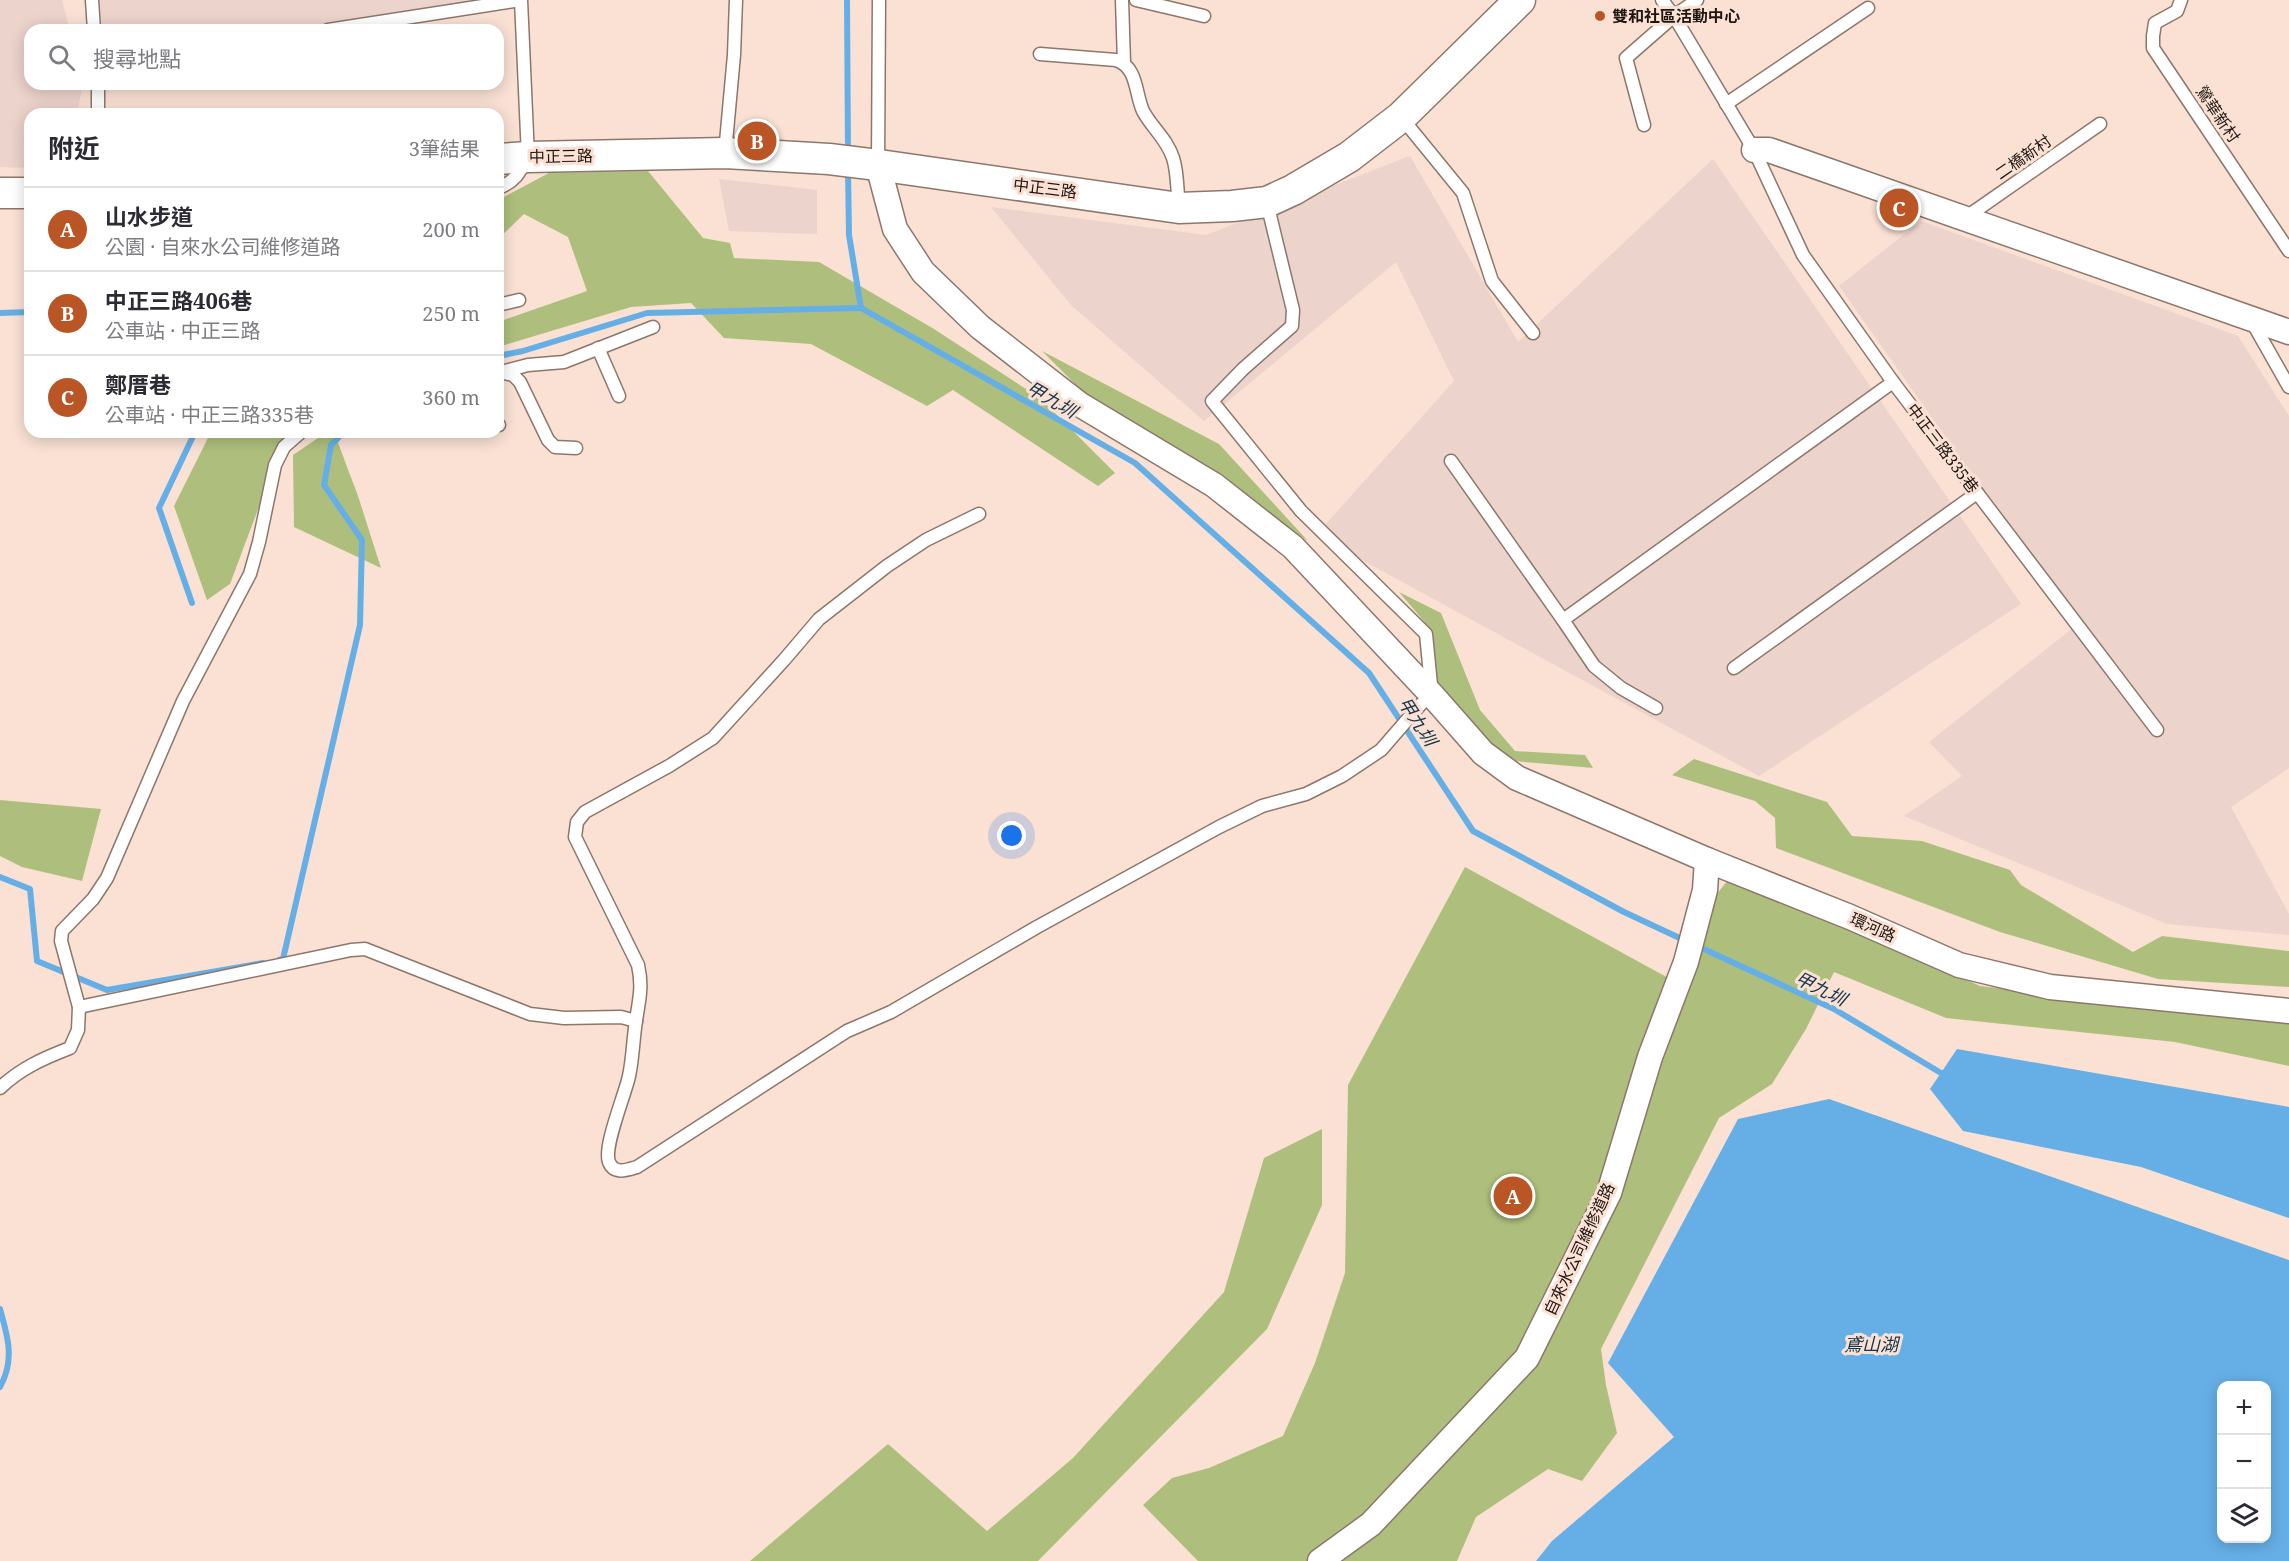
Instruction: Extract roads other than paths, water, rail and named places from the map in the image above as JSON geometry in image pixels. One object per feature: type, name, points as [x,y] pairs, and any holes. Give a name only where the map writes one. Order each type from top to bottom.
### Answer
[{"type":"street","name":"中正三路","points":[[504,159],[724,153],[874,164],[1179,208],[1267,202],[1293,190],[1349,157],[1401,117],[1520,0]]},
{"type":"street","points":[[1754,150],[1769,150],[2289,332]]},
{"type":"street","name":"環河路","points":[[874,164],[896,229],[922,272],[980,327],[1079,404],[1214,485],[1293,547],[1424,703],[1483,753],[1517,778],[1959,965],[2050,987],[2289,1011]]},
{"type":"street","points":[[0,193],[24,193]]},
{"type":"street","name":"自來水公司維修道路","points":[[1320,1561],[1371,1524],[1527,1358],[1609,1193],[1650,1057],[1686,962],[1705,890],[1707,860]]},
{"type":"lane","points":[[92,0],[94,24]]},
{"type":"lane","points":[[367,24],[521,0],[528,157],[517,177],[504,186]]},
{"type":"lane","points":[[724,153],[734,55],[736,0]]},
{"type":"lane","points":[[874,164],[879,0]]},
{"type":"lane","points":[[1122,0],[1124,63],[1133,77],[1143,111],[1166,141],[1173,158],[1179,208]]},
{"type":"lane","points":[[1136,0],[1204,16]]},
{"type":"lane","name":"中正三路335巷","points":[[1662,0],[1674,16],[1754,150],[1803,255],[1893,382],[2157,730]]},
{"type":"lane","points":[[1644,125],[1626,58],[1674,16],[1697,0]]},
{"type":"lane","name":"鶯華新村","points":[[2181,0],[2177,11],[2155,23],[2152,36],[2154,48],[2289,250]]},
{"type":"lane","points":[[1726,104],[1868,8]]},
{"type":"lane","points":[[1040,54],[1116,60],[1124,63]]},
{"type":"lane","points":[[98,90],[98,108]]},
{"type":"lane","points":[[1401,117],[1463,193],[1492,281],[1533,333]]},
{"type":"lane","name":"二橋新村","points":[[1965,218],[2100,124]]},
{"type":"lane","points":[[979,514],[926,540],[887,566],[819,619],[713,738],[669,766],[585,812],[577,822],[575,837],[638,965],[642,994],[629,1077],[610,1139],[608,1156],[610,1165],[616,1170],[624,1171],[637,1167],[848,1030],[891,1012],[1219,827],[1262,806],[1306,794],[1342,776],[1381,750],[1424,703],[1426,634],[1301,511],[1212,401],[1243,369],[1292,326],[1293,310],[1267,202]]},
{"type":"lane","points":[[504,304],[519,300]]},
{"type":"lane","points":[[2250,319],[2289,387]]},
{"type":"lane","points":[[504,371],[528,365],[564,362],[653,327]]},
{"type":"lane","points":[[598,348],[619,396]]},
{"type":"lane","points":[[504,373],[513,375],[520,382],[548,440],[555,447],[576,448]]},
{"type":"lane","points":[[1563,620],[1893,382]]},
{"type":"lane","points":[[0,1088],[37,1060],[70,1048],[78,1030],[79,1007],[61,941],[62,931],[93,899],[107,878],[183,701],[250,574],[275,465],[284,447],[294,438]]},
{"type":"lane","points":[[1451,461],[1594,666],[1621,688],[1656,708]]},
{"type":"lane","points":[[1734,668],[1977,493]]},
{"type":"lane","points":[[79,1007],[351,950],[365,950],[530,1014],[564,1018],[621,1017],[636,1021]]},
{"type":"water","points":[[1957,1049],[2289,1107],[2289,1218],[2141,1167],[1963,1131],[1930,1089]]},
{"type":"water","name":"鳶山湖","points":[[1829,1099],[2289,1260],[2289,1561],[1536,1561],[1552,1541],[1674,1437],[1608,1363],[1738,1119]]},
{"type":"waterway","name":"甲九圳","points":[[847,0],[848,152]]},
{"type":"waterway","name":"甲九圳","points":[[848,169],[849,235],[861,308],[1135,463],[1369,673],[1473,831],[1624,912],[1686,941]]},
{"type":"waterway","points":[[504,355],[647,313],[861,308]]},
{"type":"waterway","points":[[0,313],[24,312]]},
{"type":"waterway","points":[[192,438],[159,508],[192,603]]},
{"type":"waterway","points":[[279,960],[283,959],[360,625],[362,540],[324,485],[331,445],[338,438]]},
{"type":"waterway","points":[[0,877],[30,889],[37,961],[107,990],[263,963]]},
{"type":"waterway","name":"甲九圳","points":[[1695,945],[1834,1009],[1941,1073],[1948,1074]]},
{"type":"waterway","points":[[0,1309],[9,1348],[5,1377],[0,1387]]},
{"type":"place","name":"雙和社區活動中心","points":[[1600,16]]},
{"type":"place","name":"中正三路406巷","points":[[757,141]]},
{"type":"place","name":"鄭厝巷","points":[[1899,208]]},
{"type":"place","name":"山水步道","points":[[1513,1196]]}]
